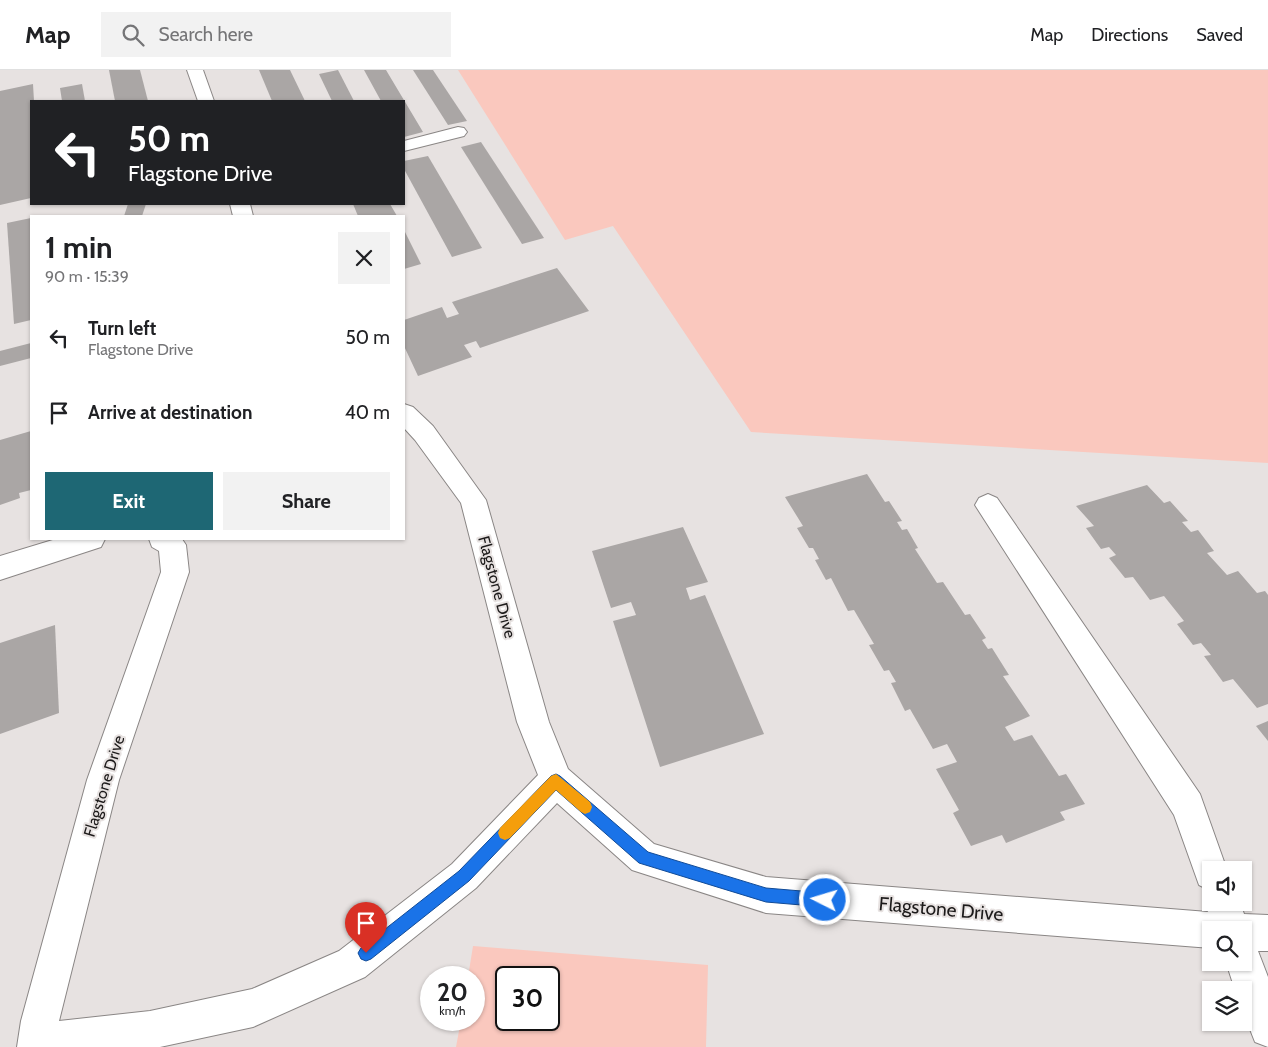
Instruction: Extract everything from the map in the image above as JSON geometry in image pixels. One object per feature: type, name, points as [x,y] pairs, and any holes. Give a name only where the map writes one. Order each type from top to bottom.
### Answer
[{"type":"street","points":[[195,70],[206,100]]},
{"type":"street","points":[[405,146],[458,132]]},
{"type":"street","name":"Flagstone Drive","points":[[410,424],[473,500],[533,722],[556,780],[644,858],[766,895],[1202,929]]},
{"type":"street","points":[[988,505],[1188,806],[1207,861]]},
{"type":"street","points":[[0,568],[88,540]]},
{"type":"street","name":"Flagstone Drive","points":[[164,540],[172,545],[175,572],[103,780],[40,1021],[37,1044],[150,1030],[253,1008],[352,964],[464,876],[556,780]]},
{"type":"street","points":[[1252,932],[1268,933]]},
{"type":"street","points":[[1247,971],[1268,1029]]},
{"type":"shaded area","points":[[458,70],[1268,70],[1268,463],[751,432],[613,226],[565,240]]},
{"type":"shaded area","points":[[473,946],[708,965],[706,1047],[456,1047],[459,1031],[485,1031],[485,966],[470,966]]},
{"type":"building","points":[[109,70],[140,70],[148,100],[115,100]]},
{"type":"building","points":[[259,70],[290,70],[305,100],[272,100]]},
{"type":"building","points":[[338,70],[353,100],[332,100],[319,74]]},
{"type":"building","points":[[364,70],[386,70],[404,100],[380,100]]},
{"type":"building","points":[[413,70],[433,70],[467,121],[448,125]]},
{"type":"building","points":[[33,84],[34,100],[30,100],[30,198],[0,205],[0,91]]},
{"type":"building","points":[[82,84],[85,100],[62,100],[60,88]]},
{"type":"building","points":[[405,102],[423,132],[405,137]]},
{"type":"building","points":[[481,142],[544,238],[522,244],[461,147]]},
{"type":"building","points":[[428,156],[482,248],[452,257],[405,171],[405,161]]},
{"type":"building","points":[[128,205],[146,205],[142,215],[124,215]]},
{"type":"building","points":[[353,205],[391,205],[396,215],[358,215]]},
{"type":"building","points":[[30,218],[30,320],[14,324],[7,223]]},
{"type":"building","points":[[405,232],[421,264],[405,269]]},
{"type":"building","points":[[557,268],[589,311],[480,348],[476,341],[464,345],[472,357],[418,376],[405,348],[405,320],[442,307],[447,318],[459,314],[452,302]]},
{"type":"building","points":[[30,343],[30,358],[0,366],[0,351]]},
{"type":"building","points":[[30,431],[30,490],[19,493],[20,498],[0,505],[0,440]]},
{"type":"building","points":[[867,474],[885,502],[889,501],[902,521],[897,522],[902,530],[907,529],[918,548],[915,549],[937,583],[943,582],[965,615],[970,614],[986,638],[982,640],[988,649],[992,648],[1009,675],[1003,676],[1030,716],[1005,727],[1014,741],[1032,735],[1059,776],[1066,774],[1085,804],[1060,812],[1065,820],[1006,843],[1002,835],[971,846],[953,813],[959,810],[936,769],[957,762],[947,744],[933,749],[910,709],[905,711],[891,683],[896,682],[889,670],[884,671],[869,645],[874,644],[854,610],[848,611],[831,578],[826,580],[815,560],[819,559],[813,548],[809,548],[797,528],[803,526],[785,497]]},
{"type":"building","points":[[1147,485],[1164,503],[1170,501],[1188,521],[1182,522],[1191,532],[1198,530],[1214,551],[1207,553],[1227,575],[1238,571],[1257,593],[1265,591],[1268,595],[1268,704],[1257,708],[1233,679],[1223,682],[1204,656],[1211,655],[1201,643],[1193,645],[1177,624],[1184,621],[1164,596],[1150,600],[1133,577],[1125,578],[1109,558],[1116,555],[1109,547],[1101,549],[1086,528],[1094,526],[1076,506]]},
{"type":"building","points":[[683,527],[708,582],[686,588],[690,600],[705,595],[764,734],[660,767],[613,621],[636,615],[631,602],[611,608],[592,551]]},
{"type":"building","points":[[55,625],[59,713],[0,734],[0,643]]},
{"type":"building","points":[[1268,721],[1268,741],[1256,726]]},
{"type":"slow traffic","points":[[505,833],[556,780],[585,807]]},
{"type":"route","points":[[366,953],[464,876],[556,780],[644,858],[766,895],[825,900]]}]
